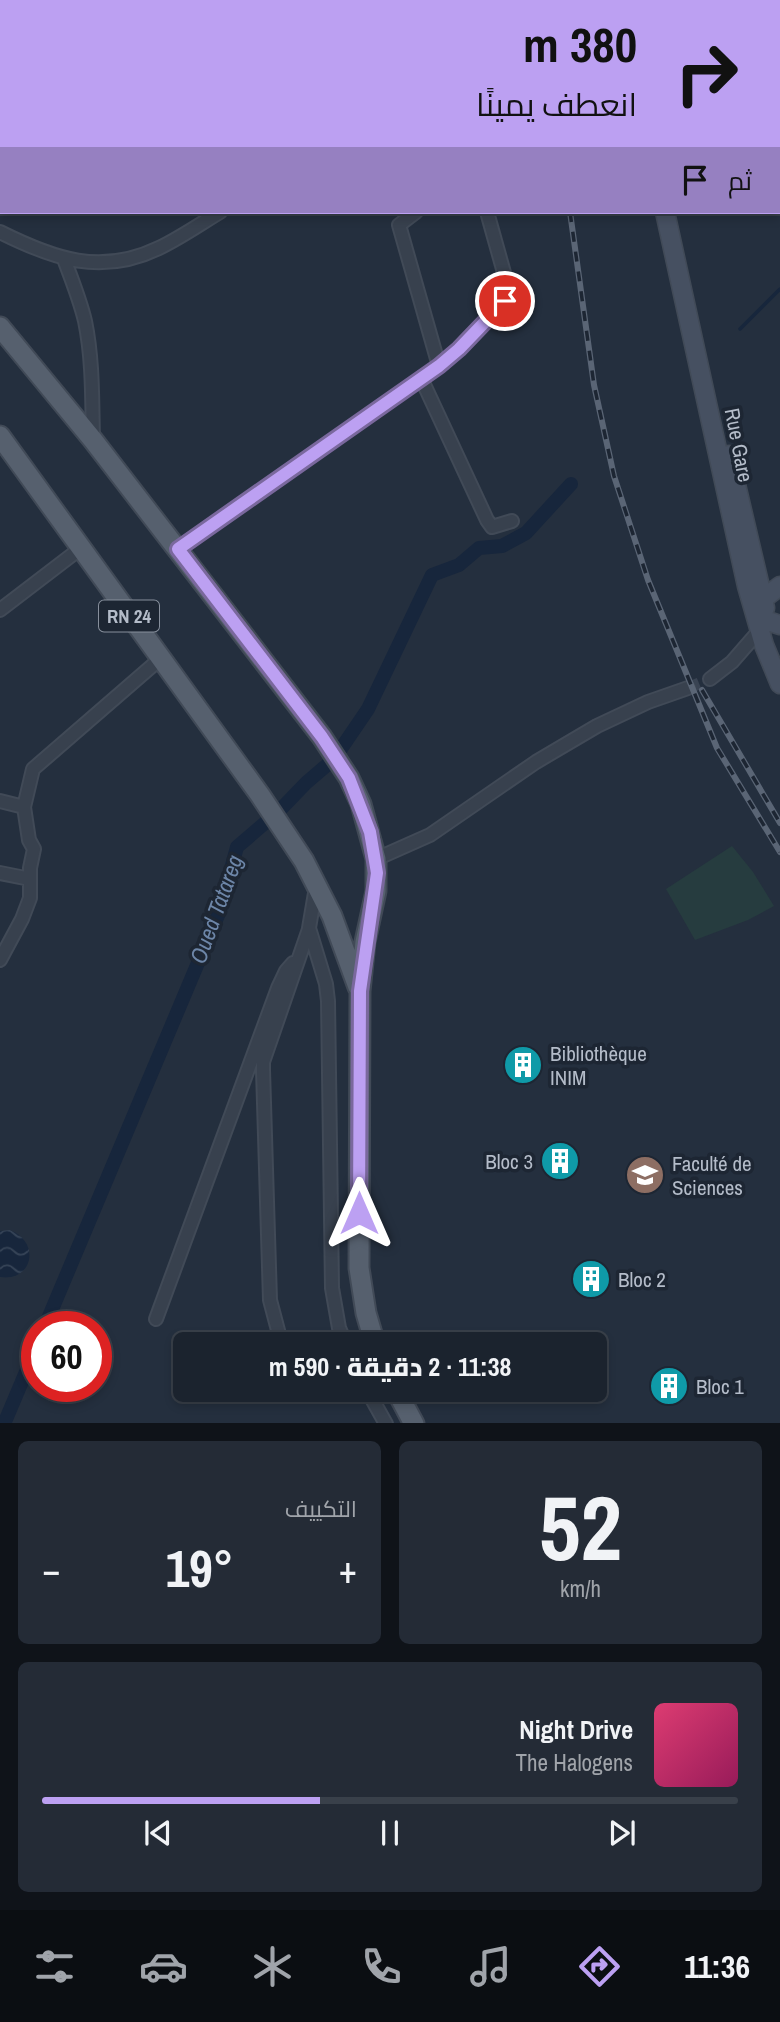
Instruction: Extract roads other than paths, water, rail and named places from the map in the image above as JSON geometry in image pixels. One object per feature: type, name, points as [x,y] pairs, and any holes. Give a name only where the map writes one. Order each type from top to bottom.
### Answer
[{"type":"main road","name":"Rue Gare","points":[[665,214],[752,583],[773,640]]},
{"type":"main road","name":"Rue Gare","points":[[675,214],[752,583],[763,599],[780,684]]},
{"type":"main road","name":"RN 24","points":[[0,327],[93,440],[322,737],[349,778],[367,820],[376,859],[376,891],[365,942],[360,991],[359,1268],[372,1332]]},
{"type":"main road","name":"RN 24","points":[[0,436],[260,795],[304,860],[337,928],[360,991]]},
{"type":"main road","points":[[763,599],[780,586]]},
{"type":"main road","points":[[403,1402],[414,1423]]},
{"type":"street","points":[[0,232],[37,250],[86,263],[133,258],[160,248],[216,214]]},
{"type":"street","points":[[413,214],[399,225],[439,366]]},
{"type":"street","points":[[178,549],[439,366],[505,301],[508,287],[488,214]]},
{"type":"street","points":[[64,259],[79,297],[89,340],[93,440]]},
{"type":"street","points":[[421,378],[487,520],[492,527],[512,521]]},
{"type":"street","points":[[0,610],[81,548]]},
{"type":"street","points":[[710,679],[732,662],[773,640]]},
{"type":"street","points":[[0,960],[30,898],[34,849],[29,840],[24,807],[33,769],[160,659]]},
{"type":"street","points":[[376,859],[429,835],[536,762],[597,726],[648,702],[688,688]]},
{"type":"street","points":[[0,801],[24,807]]},
{"type":"street","points":[[0,873],[30,879]]},
{"type":"street","points":[[278,1332],[270,1300],[263,1062],[309,928],[317,883]]},
{"type":"street","points":[[309,928],[324,976],[328,1001],[331,1288],[341,1332]]},
{"type":"street","points":[[156,1319],[278,988],[286,971],[300,954]]},
{"type":"street","points":[[374,1402],[386,1423]]},
{"type":"water","points":[[10,1230],[26,1243],[29,1260],[20,1273],[11,1277],[0,1277],[0,1231]]},
{"type":"waterway","name":"Oued Tatareg","points":[[740,329],[780,289]]},
{"type":"waterway","name":"Oued Tatareg","points":[[51,1311],[219,913],[237,847],[334,759],[368,709],[432,575],[459,565],[479,548],[502,546],[526,533],[571,484]]},
{"type":"waterway","name":"Oued Tatareg","points":[[4,1423],[21,1384]]},
{"type":"tunnel","points":[[688,688],[710,679]]},
{"type":"railway","points":[[570,214],[594,385],[614,476],[648,580],[717,748],[780,852]]},
{"type":"railway","points":[[702,690],[780,823]]},
{"type":"place","name":"Bibliothèque INIM","points":[[523,1065]]},
{"type":"place","name":"Bloc 3","points":[[560,1161]]},
{"type":"place","name":"Faculté de Sciences","points":[[645,1175]]},
{"type":"place","name":"Bloc 2","points":[[591,1279]]},
{"type":"place","name":"Bloc 1","points":[[669,1386]]}]
